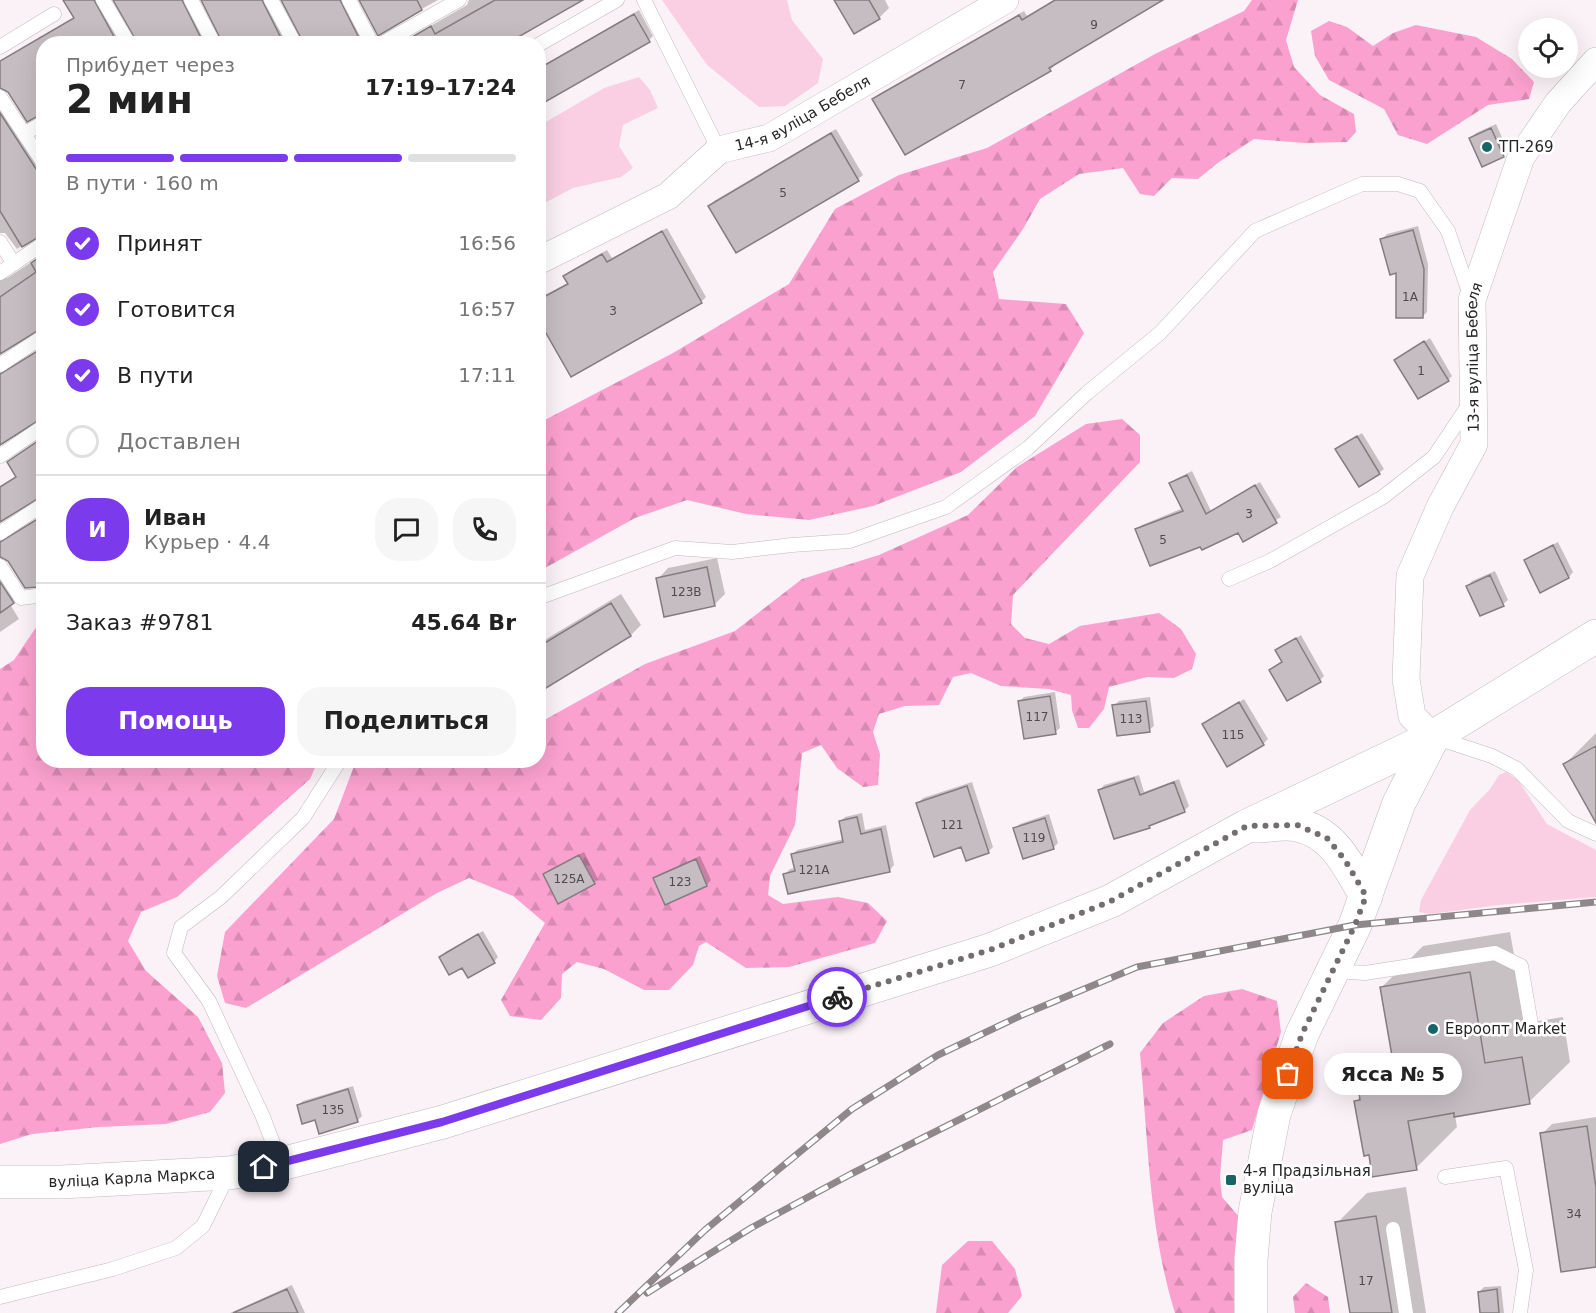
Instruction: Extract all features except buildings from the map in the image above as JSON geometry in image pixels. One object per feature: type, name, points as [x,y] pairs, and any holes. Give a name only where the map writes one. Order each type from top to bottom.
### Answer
[{"type":"main road","name":"вуліца Карла Маркса","points":[[0,1182],[61,1182],[229,1173],[281,1164],[442,1122],[990,950],[1111,901],[1247,826],[1433,737],[1596,636]]},
{"type":"main road","points":[[1251,1313],[1251,1258],[1255,1212],[1274,1114],[1302,1034],[1355,925],[1399,804],[1433,737]]},
{"type":"main road","name":"вуліца Карла Маркса","points":[[1247,826],[1297,825],[1327,838],[1345,860],[1366,896]]},
{"type":"street","name":"14-я вуліца Бебеля","points":[[546,257],[668,196],[719,150],[769,138],[1005,0]]},
{"type":"street","name":"13-я вуліца Бебеля","points":[[1433,737],[1412,716],[1406,679],[1410,576],[1440,507],[1474,444],[1472,300],[1521,157],[1558,103],[1596,61]]},
{"type":"lane","points":[[103,0],[124,36]]},
{"type":"lane","points":[[191,0],[210,36]]},
{"type":"lane","points":[[271,0],[291,36]]},
{"type":"lane","points":[[349,0],[368,36]]},
{"type":"lane","points":[[393,36],[438,5],[459,0]]},
{"type":"lane","points":[[546,40],[617,0]]},
{"type":"lane","points":[[644,0],[719,150]]},
{"type":"lane","points":[[0,47],[54,14]]},
{"type":"lane","points":[[0,97],[36,152]]},
{"type":"lane","points":[[24,134],[36,127]]},
{"type":"lane","points":[[546,595],[675,548],[732,552],[850,541],[946,507],[1028,448],[1087,393],[1160,333],[1255,231],[1362,184],[1398,184],[1420,191],[1448,231],[1472,300]]},
{"type":"lane","points":[[0,242],[14,264]]},
{"type":"lane","points":[[0,273],[36,249]]},
{"type":"lane","points":[[0,365],[36,341]]},
{"type":"lane","points":[[1229,579],[1270,561],[1383,497],[1434,457],[1472,399]]},
{"type":"lane","points":[[0,456],[36,431]]},
{"type":"lane","points":[[0,533],[36,509]]},
{"type":"lane","points":[[0,567],[21,598],[36,596]]},
{"type":"lane","points":[[1433,737],[1492,756],[1517,769],[1568,821],[1596,834]]},
{"type":"lane","points":[[281,1164],[263,1117],[209,1001],[174,953],[181,927],[221,897],[303,818],[335,768]]},
{"type":"lane","points":[[1332,970],[1365,973],[1495,953],[1521,966],[1531,1024]]},
{"type":"lane","points":[[1444,1177],[1506,1168],[1526,1270],[1520,1313]]},
{"type":"lane","points":[[0,1297],[113,1269],[176,1248],[203,1226],[229,1173]]},
{"type":"lane","points":[[1393,1228],[1406,1313]]},
{"type":"shaded area","points":[[662,0],[787,0],[792,20],[823,59],[818,83],[785,106],[759,107],[707,65]]},
{"type":"shaded area","points":[[639,77],[650,90],[658,108],[623,125],[619,146],[633,168],[621,177],[573,188],[546,202],[546,122],[604,88]]},
{"type":"shaded area","points":[[1506,772],[1518,780],[1547,824],[1596,850],[1596,897],[1499,905],[1430,914],[1419,912],[1421,900],[1470,810],[1490,789],[1499,775]]},
{"type":"green space","points":[[1252,0],[1298,0],[1286,40],[1294,67],[1320,95],[1354,114],[1356,132],[1347,142],[1304,143],[1254,139],[1198,179],[1172,178],[1154,196],[1140,194],[1123,168],[1079,174],[1040,199],[1023,229],[993,272],[999,299],[1066,304],[1084,333],[1035,416],[961,472],[873,506],[809,520],[746,514],[687,500],[635,518],[546,567],[546,419],[673,353],[789,284],[835,209],[899,175],[987,148],[1155,54],[1244,11]]},
{"type":"green space","points":[[1329,21],[1347,27],[1373,46],[1393,33],[1416,25],[1476,37],[1512,59],[1518,65],[1518,78],[1530,78],[1534,82],[1529,99],[1488,105],[1427,144],[1398,135],[1384,109],[1329,80],[1315,56],[1311,31]]},
{"type":"green space","points":[[1122,419],[1140,435],[1140,462],[1013,595],[1011,624],[1025,638],[1049,644],[1080,626],[1159,613],[1181,629],[1196,654],[1192,669],[1174,678],[1147,677],[1109,687],[1104,709],[1089,728],[1078,728],[1072,710],[1071,695],[1049,689],[1001,686],[971,673],[953,677],[939,705],[905,706],[879,714],[873,732],[880,754],[878,785],[863,787],[837,768],[821,745],[802,753],[795,825],[770,876],[768,895],[783,904],[838,897],[868,903],[887,921],[875,943],[789,967],[746,968],[706,942],[699,946],[693,965],[669,990],[644,990],[604,969],[577,962],[562,974],[561,998],[541,1020],[510,1016],[501,1000],[545,923],[513,896],[469,878],[437,893],[246,1008],[225,1003],[217,976],[225,932],[334,819],[353,768],[546,768],[546,719],[645,664],[735,631],[802,579],[879,555],[968,515],[1017,467],[1086,424]]},
{"type":"green space","points":[[36,627],[36,768],[315,768],[310,779],[177,897],[141,912],[128,941],[146,971],[198,1017],[222,1063],[225,1093],[210,1112],[166,1124],[99,1127],[32,1134],[0,1144],[0,669],[14,660]]},
{"type":"green space","points":[[1242,989],[1277,1001],[1281,1032],[1252,1130],[1223,1140],[1220,1177],[1222,1197],[1240,1218],[1238,1313],[1175,1313],[1166,1282],[1155,1217],[1140,1053],[1163,1023],[1204,996]]},
{"type":"green space","points":[[968,1241],[992,1241],[1015,1269],[1022,1296],[1008,1313],[936,1313],[942,1265]]},
{"type":"green space","points":[[1306,1283],[1328,1297],[1330,1313],[1295,1313],[1293,1297]]},
{"type":"railway","points":[[618,1313],[705,1230],[852,1109],[938,1055],[1022,1015],[1137,967],[1355,925],[1596,902]]},
{"type":"railway","points":[[647,1293],[751,1228],[851,1174],[1110,1044]]},
{"type":"way so far","points":[[837,997],[990,950],[1111,901],[1247,826],[1297,825],[1327,838],[1345,860],[1366,896],[1355,925],[1302,1034],[1288,1074]]},
{"type":"place","name":"ТП-269","points":[[1487,147]]},
{"type":"place","name":"Евроопт Market","points":[[1433,1029]]},
{"type":"place","name":"Ясса № 5","points":[[1288,1074]]},
{"type":"place","name":"4-я Прадзільная вуліца","points":[[1231,1180]]},
{"type":"route","points":[[264,1167],[442,1122],[837,997]]}]
